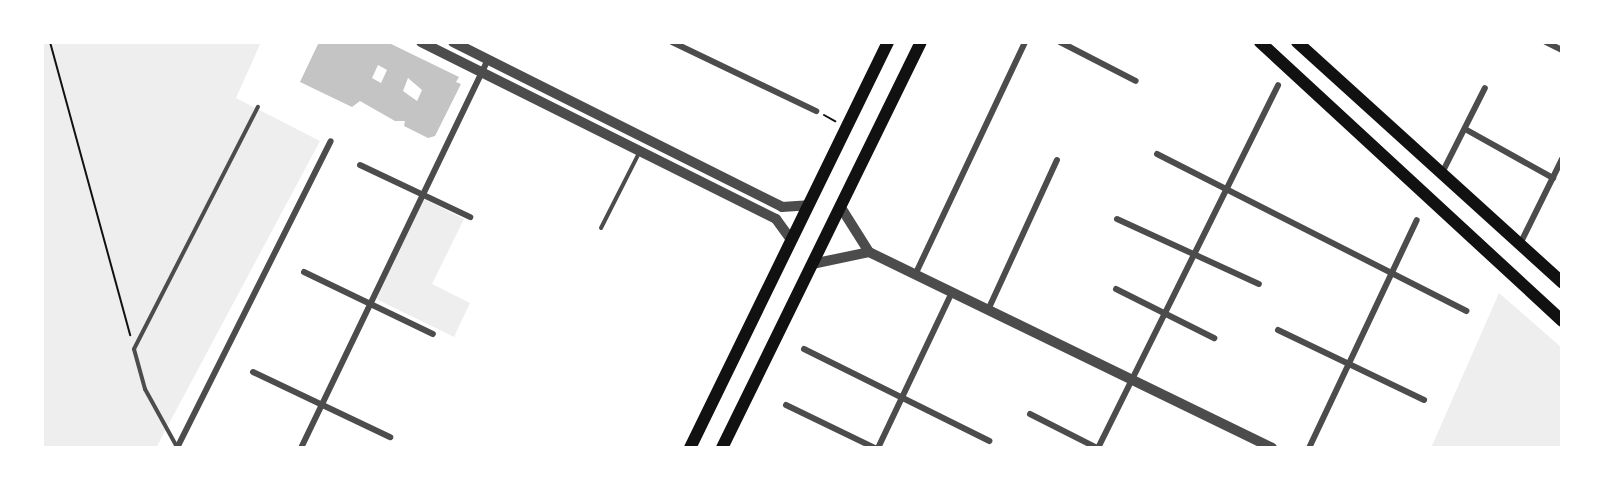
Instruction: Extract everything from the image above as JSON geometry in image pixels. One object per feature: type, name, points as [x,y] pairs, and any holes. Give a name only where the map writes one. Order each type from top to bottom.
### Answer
[{"type":"main road","points":[[690,448],[888,42]]},
{"type":"main road","points":[[722,448],[921,42]]},
{"type":"main road","points":[[1260,42],[1562,321]]},
{"type":"main road","points":[[1297,42],[1562,282]]},
{"type":"street","points":[[421,42],[776,219],[791,240]]},
{"type":"street","points":[[453,42],[782,207],[808,205]]},
{"type":"street","points":[[672,42],[816,111]]},
{"type":"street","points":[[915,275],[1025,42]]},
{"type":"street","points":[[1060,42],[1136,81]]},
{"type":"street","points":[[1546,42],[1562,50]]},
{"type":"street","points":[[301,448],[488,60]]},
{"type":"street","points":[[1030,414],[1097,448],[1278,85]]},
{"type":"street","points":[[1442,174],[1485,88]]},
{"type":"street","points":[[1465,129],[1552,178]]},
{"type":"street","points":[[177,448],[331,141]]},
{"type":"street","points":[[1157,154],[1393,271],[1467,311]]},
{"type":"street","points":[[1520,245],[1562,159]]},
{"type":"street","points":[[988,310],[1057,160]]},
{"type":"street","points":[[360,165],[470,217]]},
{"type":"street","points":[[840,206],[869,252],[1272,448]]},
{"type":"street","points":[[1117,219],[1193,256],[1259,284]]},
{"type":"street","points":[[1309,448],[1417,220]]},
{"type":"street","points":[[812,264],[869,252]]},
{"type":"street","points":[[304,272],[433,334]]},
{"type":"street","points":[[1116,289],[1214,338]]},
{"type":"street","points":[[786,405],[876,448],[952,292]]},
{"type":"street","points":[[1278,330],[1424,400]]},
{"type":"street","points":[[804,349],[989,441]]},
{"type":"street","points":[[253,372],[390,437]]},
{"type":"lane","points":[[177,448],[145,388],[134,349],[258,107]]},
{"type":"lane","points":[[601,228],[639,152]]},
{"type":"path","points":[[50,42],[134,349]]},
{"type":"path","points":[[816,111],[846,127]]},
{"type":"shaded area","points":[[42,42],[261,42],[236,98],[320,141],[156,448],[42,448]]},
{"type":"shaded area","points":[[424,199],[464,219],[432,284],[470,303],[454,337],[376,299]]},
{"type":"shaded area","points":[[1499,293],[1562,348],[1562,448],[1431,448]]},
{"type":"building","points":[[319,42],[387,42],[459,77],[456,82],[461,84],[435,136],[428,138],[404,126],[405,121],[395,121],[360,101],[352,107],[300,82]],"holes":[[[378,65],[387,70],[381,83],[372,78]],[[408,78],[422,90],[417,101],[403,91]]]}]
